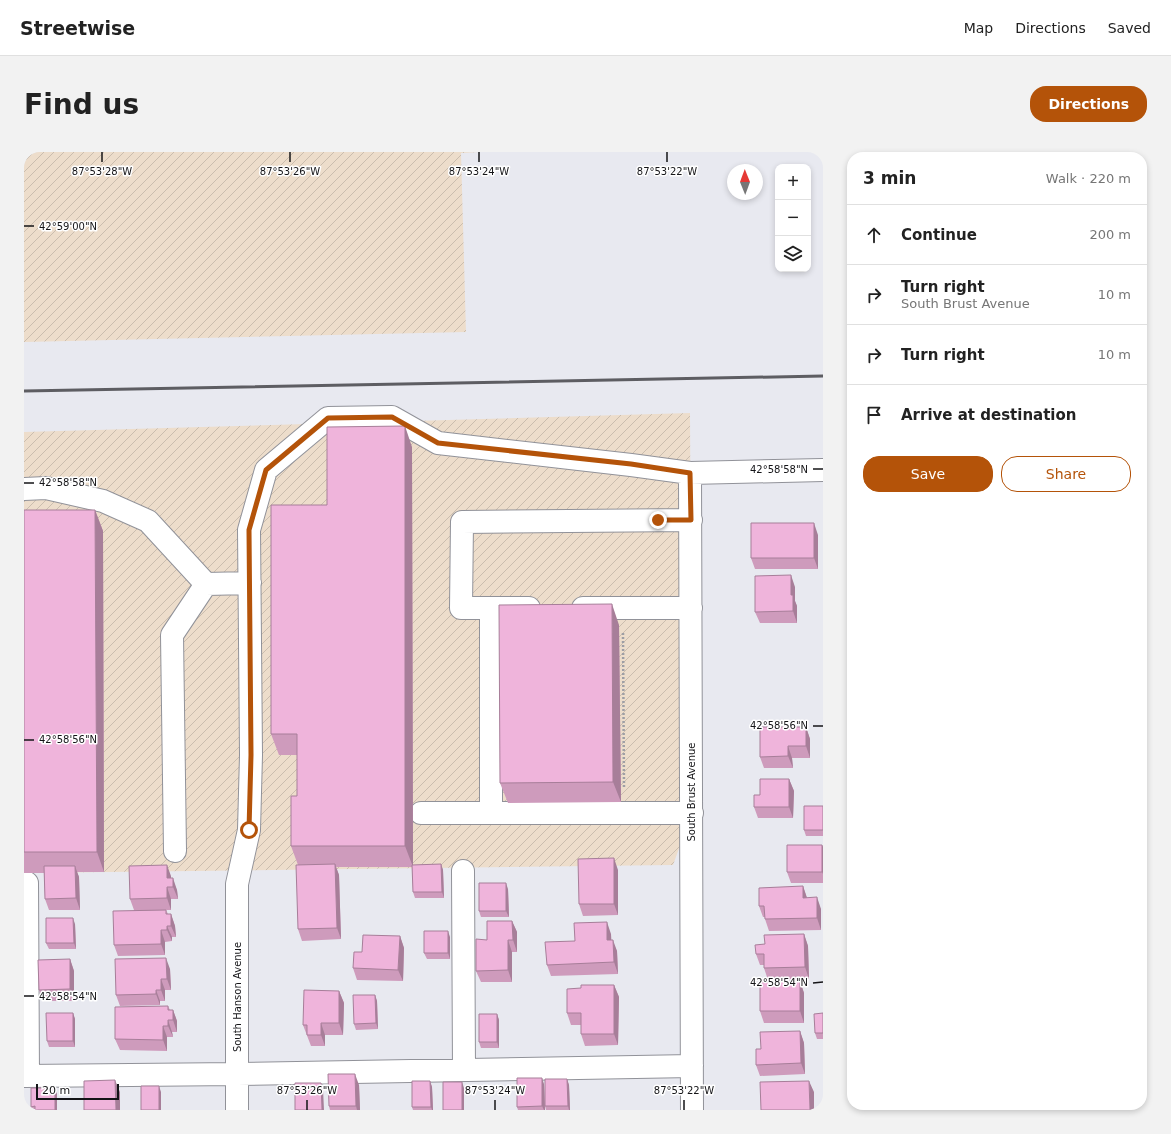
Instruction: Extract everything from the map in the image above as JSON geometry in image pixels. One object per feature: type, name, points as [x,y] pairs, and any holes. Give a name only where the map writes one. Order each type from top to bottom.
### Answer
[{"type":"street","name":"South Hanson Avenue","points":[[237,1110],[237,884],[249,830],[251,755],[249,530],[266,470],[328,418],[392,417],[438,443],[631,464],[690,473],[823,470]]},
{"type":"street","name":"South Brust Avenue","points":[[690,473],[692,1110]]},
{"type":"street","points":[[24,488],[46,488],[103,502],[148,522],[206,584],[250,583]]},
{"type":"street","points":[[691,520],[462,522],[461,608],[691,608]]},
{"type":"street","points":[[175,851],[172,635],[206,584]]},
{"type":"street","points":[[490,813],[491,608]]},
{"type":"street","points":[[421,813],[692,813]]},
{"type":"street","points":[[463,871],[464,1070]]},
{"type":"street","points":[[27,883],[26,1076],[692,1066]]},
{"type":"path","points":[[623,607],[624,813]]},
{"type":"shaded area","points":[[24,152],[479,152],[461,153],[466,332],[24,342]]},
{"type":"shaded area","points":[[690,413],[692,813],[673,865],[24,873],[24,432]]},
{"type":"building","points":[[405,426],[405,846],[291,846],[291,796],[297,796],[297,734],[271,734],[271,505],[327,505],[327,427]]},
{"type":"building","points":[[24,510],[95,510],[97,852],[24,852]]},
{"type":"building","points":[[751,523],[814,523],[814,558],[751,558]]},
{"type":"building","points":[[791,575],[793,611],[755,612],[755,576]]},
{"type":"building","points":[[612,604],[613,782],[500,783],[499,605]]},
{"type":"building","points":[[760,727],[806,727],[806,746],[788,746],[788,756],[760,757]]},
{"type":"building","points":[[760,779],[789,779],[789,807],[754,807],[754,795],[760,795]]},
{"type":"building","points":[[804,806],[823,806],[823,830],[804,830]]},
{"type":"building","points":[[787,845],[822,845],[822,872],[787,872]]},
{"type":"building","points":[[614,858],[614,904],[579,904],[578,859]]},
{"type":"building","points":[[335,864],[337,928],[298,929],[296,865]]},
{"type":"building","points":[[441,864],[442,892],[413,892],[412,865]]},
{"type":"building","points":[[167,865],[167,878],[173,878],[173,887],[167,887],[167,898],[130,899],[129,866]]},
{"type":"building","points":[[44,866],[75,866],[76,898],[45,899]]},
{"type":"building","points":[[479,883],[506,883],[506,911],[479,911]]},
{"type":"building","points":[[803,886],[803,898],[817,897],[817,918],[765,919],[764,906],[759,906],[759,888]]},
{"type":"building","points":[[166,910],[166,914],[171,914],[171,926],[167,926],[167,930],[161,930],[161,944],[114,945],[113,911]]},
{"type":"building","points":[[46,918],[73,918],[74,943],[46,943]]},
{"type":"building","points":[[487,921],[512,921],[513,940],[508,940],[508,970],[476,971],[476,939],[487,940]]},
{"type":"building","points":[[607,922],[607,940],[613,940],[614,962],[547,965],[545,942],[575,941],[574,923]]},
{"type":"building","points":[[424,931],[448,931],[448,953],[424,953]]},
{"type":"building","points":[[804,934],[805,967],[764,968],[764,954],[756,954],[755,945],[765,944],[764,935]]},
{"type":"building","points":[[363,935],[400,936],[398,970],[353,968],[354,952],[362,952]]},
{"type":"building","points":[[166,958],[167,979],[161,979],[161,990],[156,990],[156,994],[116,995],[115,959]]},
{"type":"building","points":[[70,959],[70,989],[39,990],[38,960]]},
{"type":"building","points":[[800,981],[800,1011],[760,1011],[760,982]]},
{"type":"building","points":[[581,985],[614,985],[614,1034],[581,1034],[581,1013],[567,1013],[567,989],[581,988]]},
{"type":"building","points":[[304,990],[339,991],[339,1023],[321,1023],[321,1035],[307,1035],[307,1025],[303,1025]]},
{"type":"building","points":[[353,995],[375,995],[376,1023],[354,1024]]},
{"type":"building","points":[[168,1006],[168,1010],[173,1010],[173,1020],[168,1020],[168,1026],[163,1026],[163,1040],[115,1039],[115,1007]]},
{"type":"building","points":[[46,1013],[73,1013],[73,1041],[47,1041]]},
{"type":"building","points":[[823,1013],[823,1033],[815,1033],[814,1014]]},
{"type":"building","points":[[479,1014],[497,1014],[497,1042],[479,1042]]},
{"type":"building","points":[[800,1031],[801,1063],[756,1065],[756,1049],[761,1049],[760,1032]]},
{"type":"building","points":[[328,1074],[355,1074],[356,1106],[329,1106]]},
{"type":"building","points":[[517,1078],[542,1078],[542,1106],[517,1107]]},
{"type":"building","points":[[545,1079],[567,1079],[568,1106],[545,1106]]},
{"type":"building","points":[[115,1080],[116,1110],[84,1110],[84,1081]]},
{"type":"building","points":[[412,1081],[430,1081],[431,1107],[412,1107]]},
{"type":"building","points":[[809,1081],[810,1110],[761,1110],[760,1082]]},
{"type":"building","points":[[443,1082],[462,1082],[462,1110],[443,1110]]},
{"type":"building","points":[[295,1083],[321,1083],[322,1110],[295,1110]]},
{"type":"building","points":[[141,1086],[159,1086],[159,1110],[141,1110]]},
{"type":"building","points":[[31,1088],[55,1088],[55,1110],[35,1110],[35,1106],[31,1107]]},
{"type":"railway","points":[[24,391],[823,376]]},
{"type":"route","points":[[249,830],[251,755],[249,530],[266,470],[328,418],[392,417],[438,443],[631,464],[690,473],[691,520],[658,520]]}]
